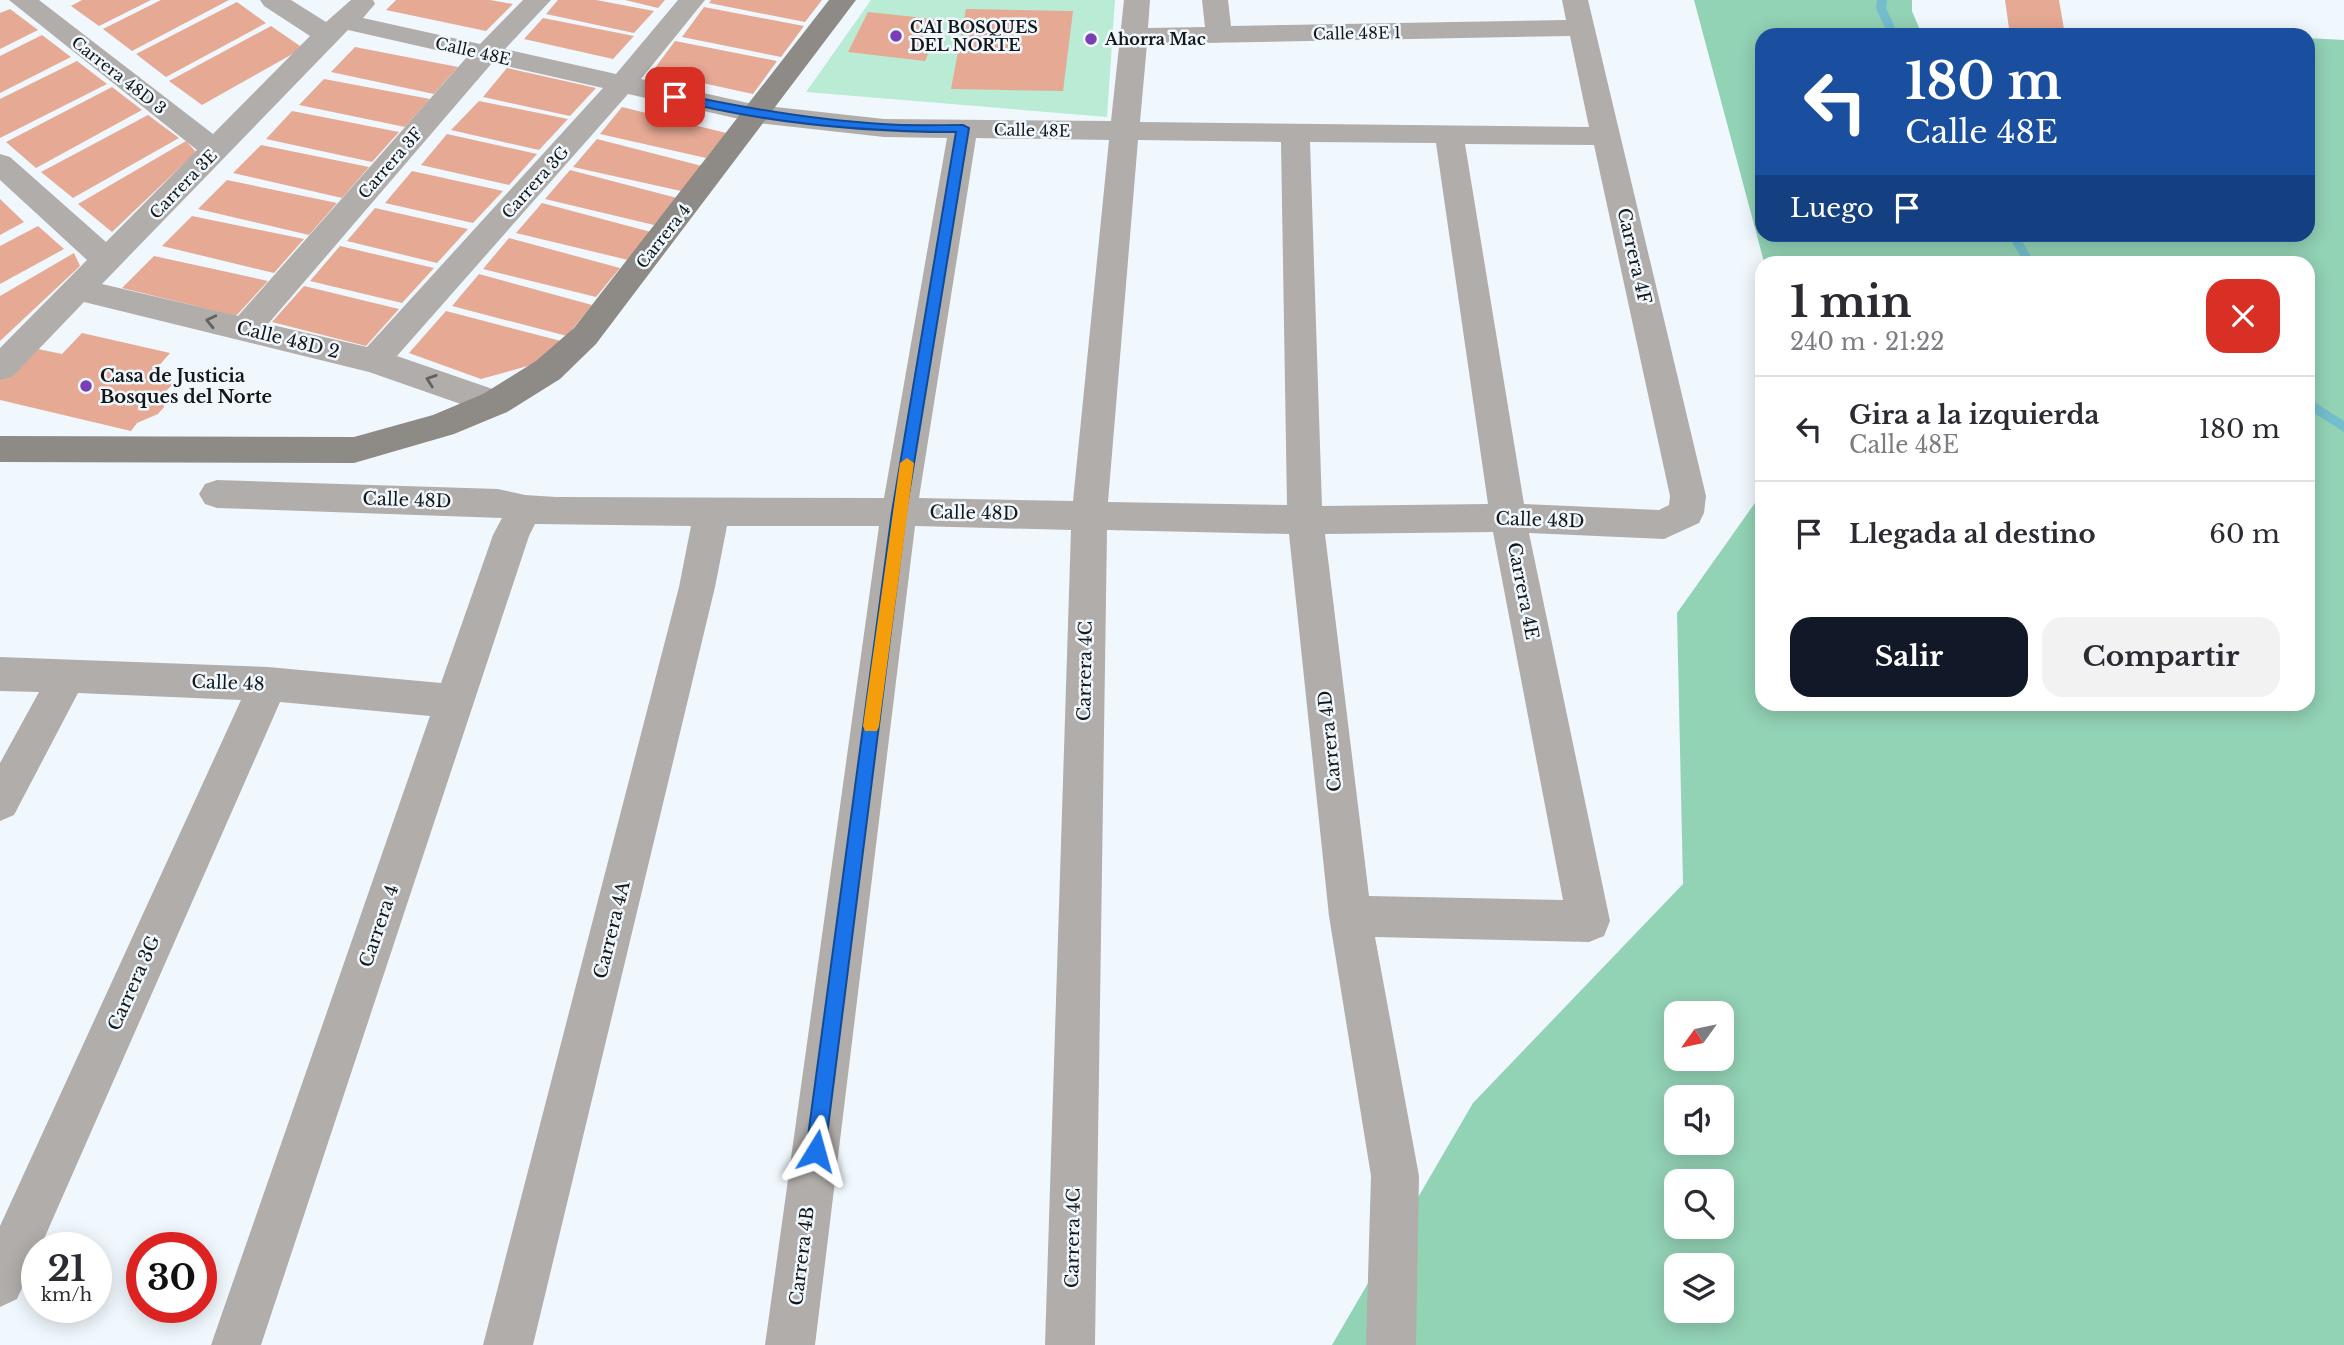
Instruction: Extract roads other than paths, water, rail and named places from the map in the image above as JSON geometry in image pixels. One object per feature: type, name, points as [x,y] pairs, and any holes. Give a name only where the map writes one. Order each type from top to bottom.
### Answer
[{"type":"main road","name":"Carrera 4","points":[[0,449],[354,450],[442,425],[495,402],[548,370],[585,337],[843,0]]},
{"type":"street","name":"Carrera 48D 3","points":[[22,0],[215,150]]},
{"type":"street","name":"Calle 48E","points":[[273,0],[335,28],[485,54],[757,114],[884,128],[1607,136]]},
{"type":"street","name":"Carrera 3E","points":[[0,368],[335,28],[366,0]]},
{"type":"street","name":"Carrera 3F","points":[[245,329],[485,54],[538,0]]},
{"type":"street","name":"Carrera 3G","points":[[374,361],[621,85],[692,0]]},
{"type":"street","points":[[1215,0],[1219,35]]},
{"type":"street","name":"Carrera 4F","points":[[1575,0],[1688,496],[1686,513]]},
{"type":"street","name":"Calle 48E 1","points":[[1135,18],[1219,35],[1581,28]]},
{"type":"street","name":"Carrera 4C","points":[[1070,1345],[1088,515],[1135,18]]},
{"type":"street","name":"Carrera 4B","points":[[790,1345],[899,512],[963,128]]},
{"type":"street","name":"Carrera 4D","points":[[1295,133],[1305,520],[1350,916],[1395,1176],[1391,1345]]},
{"type":"street","name":"Carrera 4E","points":[[1350,916],[1589,920],[1508,518],[1449,136]]},
{"type":"street","points":[[0,164],[108,261]]},
{"type":"street","name":"Calle 48D 2","points":[[78,289],[374,361],[495,402]]},
{"type":"street","name":"Calle 48D","points":[[217,494],[498,503],[525,509],[711,513],[899,512],[1305,520],[1508,518],[1664,525],[1686,513]]},
{"type":"street","name":"Carrera 4","points":[[236,1345],[511,535],[525,509]]},
{"type":"street","name":"Carrera 4A","points":[[508,1345],[697,587],[711,513]]},
{"type":"street","name":"Calle 48","points":[[0,674],[268,684],[456,701]]},
{"type":"street","points":[[0,802],[67,677]]},
{"type":"street","name":"Carrera 3G","points":[[0,1282],[268,684]]},
{"type":"waterway","points":[[1882,0],[1881,8],[1890,28]]},
{"type":"waterway","points":[[2017,242],[2025,256]]},
{"type":"waterway","points":[[2315,408],[2344,427]]},
{"type":"place","name":"CAI BOSQUES DEL NORTE","points":[[896,36]]},
{"type":"place","name":"Ahorra Mac","points":[[1091,39]]},
{"type":"place","name":"Casa de Justicia Bosques del Norte","points":[[86,386]]}]
